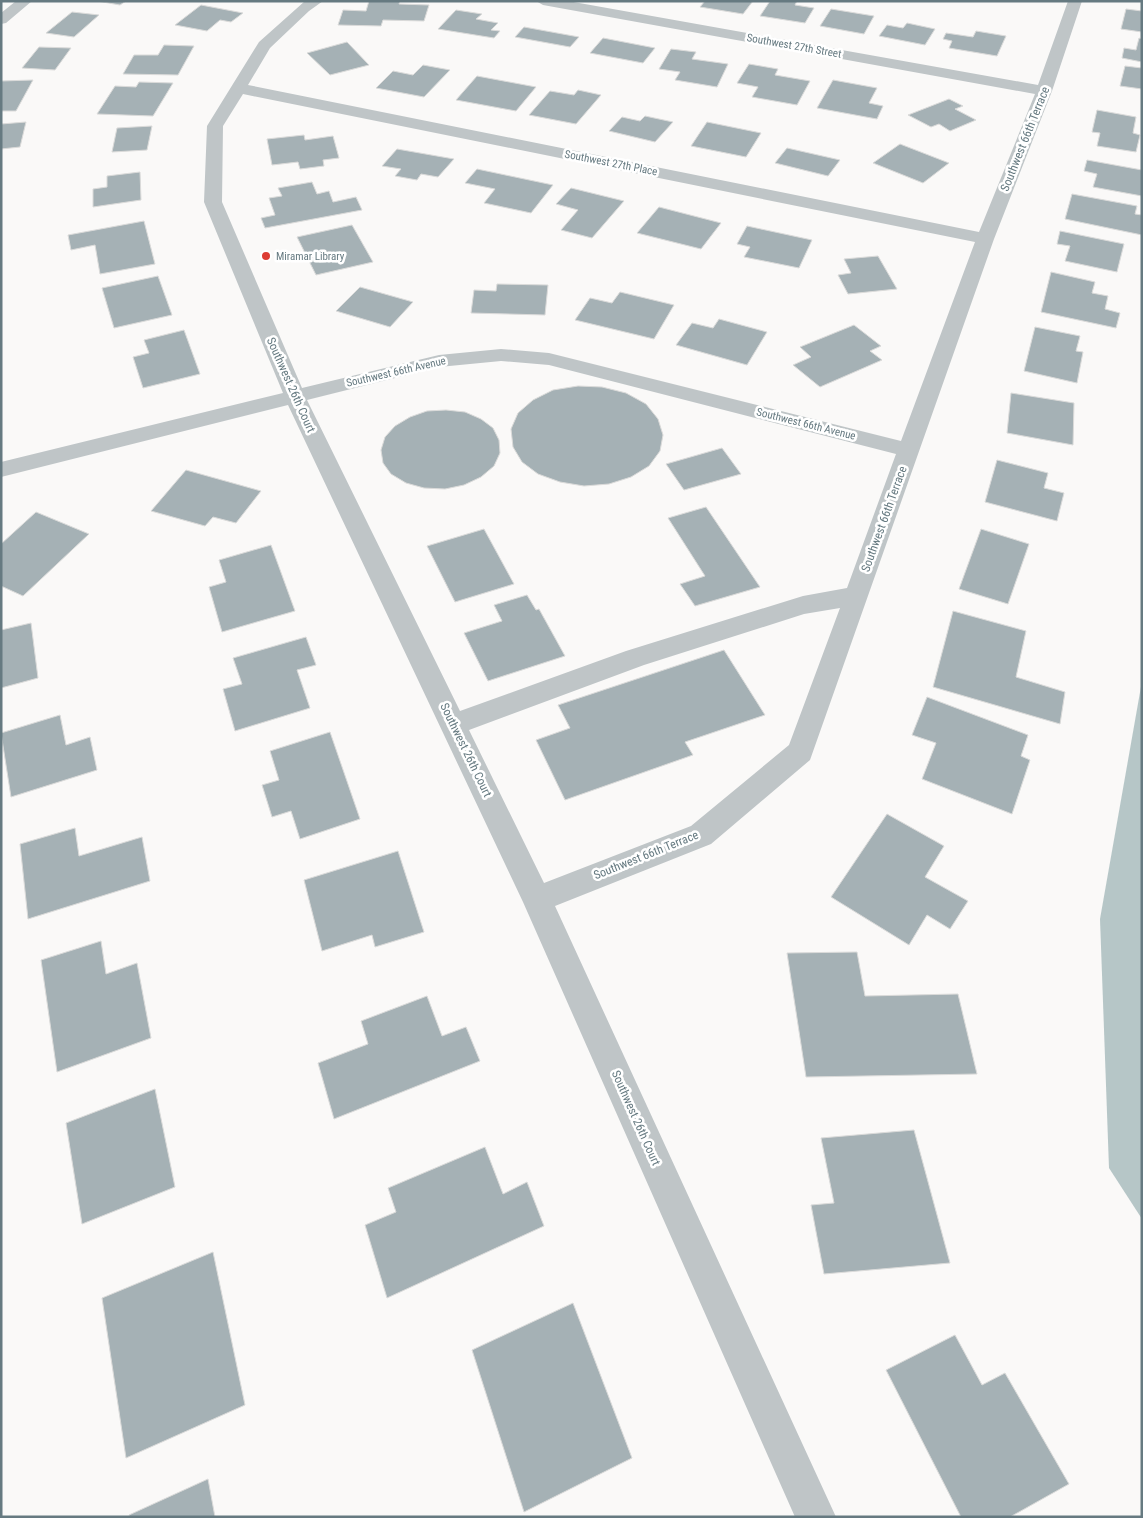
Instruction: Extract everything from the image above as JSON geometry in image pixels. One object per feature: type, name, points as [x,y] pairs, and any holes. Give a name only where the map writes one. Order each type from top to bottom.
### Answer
[{"type":"street","points":[[1,20],[25,1]]},
{"type":"street","name":"Southwest 26th Court","points":[[316,1],[304,8],[264,45],[215,126],[213,202],[295,397],[537,899],[816,1517]]},
{"type":"street","name":"Southwest 27th Street","points":[[543,1],[1044,91]]},
{"type":"street","name":"Southwest 66th Terrace","points":[[537,899],[701,835],[800,752],[985,239],[1044,91],[1075,1]]},
{"type":"street","name":"Southwest 27th Place","points":[[238,88],[985,239]]},
{"type":"street","name":"Southwest 66th Avenue","points":[[1,470],[438,361],[501,355],[550,360],[909,450]]},
{"type":"street","points":[[454,725],[635,658],[804,605],[856,596]]},
{"type":"shaded area","points":[[1142,681],[1142,1219],[1109,1168],[1100,919]]},
{"type":"building","points":[[97,1],[126,1],[120,5]]},
{"type":"building","points":[[369,1],[400,1],[399,4],[429,5],[424,21],[383,20],[381,26],[338,25],[343,10],[366,11]]},
{"type":"building","points":[[705,1],[753,1],[743,14],[700,7]]},
{"type":"building","points":[[770,1],[797,1],[795,5],[814,8],[805,23],[760,16]]},
{"type":"building","points":[[201,5],[243,13],[231,22],[220,20],[207,31],[175,25]]},
{"type":"building","points":[[831,9],[874,16],[864,34],[820,26]]},
{"type":"building","points":[[1126,9],[1142,11],[1142,32],[1121,29]]},
{"type":"building","points":[[456,10],[482,14],[476,19],[498,23],[491,30],[500,31],[494,38],[438,29]]},
{"type":"building","points":[[72,12],[99,15],[74,37],[46,33]]},
{"type":"building","points":[[907,23],[935,29],[925,45],[879,36],[887,25],[903,28]]},
{"type":"building","points":[[524,27],[579,37],[570,47],[515,37]]},
{"type":"building","points":[[976,31],[1006,36],[997,56],[949,48],[952,41],[943,39],[946,33],[973,37]]},
{"type":"building","points":[[603,38],[655,48],[643,63],[590,53]]},
{"type":"building","points":[[1139,38],[1142,39],[1142,62],[1122,58],[1124,48],[1136,50]]},
{"type":"building","points":[[347,42],[369,65],[330,75],[307,53]]},
{"type":"building","points":[[164,45],[194,46],[178,75],[123,74],[134,55],[158,55]]},
{"type":"building","points":[[39,47],[71,48],[55,70],[22,68]]},
{"type":"building","points":[[671,49],[696,52],[692,59],[728,64],[717,87],[675,80],[680,72],[659,69]]},
{"type":"building","points":[[749,64],[778,69],[775,75],[810,81],[797,105],[752,97],[758,87],[737,83]]},
{"type":"building","points":[[423,65],[450,70],[424,97],[376,88],[393,71],[413,75]]},
{"type":"building","points":[[1125,66],[1142,68],[1142,89],[1120,86]]},
{"type":"building","points":[[477,76],[536,87],[516,111],[456,100]]},
{"type":"building","points":[[33,80],[16,111],[1,111],[1,81]]},
{"type":"building","points":[[833,80],[877,88],[869,103],[883,106],[877,119],[817,108]]},
{"type":"building","points":[[139,82],[173,83],[153,116],[97,114],[115,86],[136,87]]},
{"type":"building","points":[[578,90],[601,95],[576,124],[529,115],[550,91],[574,95]]},
{"type":"building","points":[[949,99],[963,106],[955,109],[976,120],[950,131],[939,124],[931,127],[908,115]]},
{"type":"building","points":[[1097,110],[1136,117],[1133,133],[1140,135],[1136,152],[1097,146],[1100,133],[1092,132]]},
{"type":"building","points":[[645,116],[673,122],[655,142],[609,131],[622,117],[640,121]]},
{"type":"building","points":[[26,122],[20,147],[1,149],[1,124]]},
{"type":"building","points":[[707,122],[761,133],[746,157],[691,146]]},
{"type":"building","points":[[152,126],[147,150],[112,152],[117,128]]},
{"type":"building","points":[[304,135],[305,140],[333,136],[339,158],[323,160],[324,166],[300,169],[298,162],[272,165],[267,139]]},
{"type":"building","points":[[900,144],[949,163],[923,183],[873,163]]},
{"type":"building","points":[[787,148],[840,160],[828,176],[775,163]]},
{"type":"building","points":[[397,149],[454,159],[438,177],[421,174],[417,180],[395,176],[401,169],[382,166]]},
{"type":"building","points":[[1087,160],[1142,170],[1142,196],[1093,187],[1097,174],[1084,171]]},
{"type":"building","points":[[477,169],[553,185],[531,213],[484,203],[495,189],[465,183]]},
{"type":"building","points":[[140,172],[141,200],[93,207],[93,189],[107,187],[107,176]]},
{"type":"building","points":[[312,182],[317,194],[329,191],[333,202],[356,197],[362,210],[265,228],[261,218],[275,215],[269,198],[282,196],[278,188]]},
{"type":"building","points":[[571,188],[624,201],[592,238],[561,230],[578,210],[556,204]]},
{"type":"building","points":[[1072,194],[1137,206],[1135,214],[1142,215],[1142,235],[1065,219]]},
{"type":"building","points":[[659,207],[721,223],[701,249],[637,233]]},
{"type":"building","points":[[144,221],[155,264],[100,274],[95,245],[71,250],[68,235]]},
{"type":"building","points":[[352,225],[373,262],[316,275],[297,237]]},
{"type":"building","points":[[747,226],[812,240],[799,268],[744,257],[750,247],[737,244]]},
{"type":"building","points":[[1060,231],[1124,244],[1117,272],[1065,261],[1070,246],[1057,244]]},
{"type":"building","points":[[878,256],[897,289],[848,294],[838,275],[851,273],[844,259]]},
{"type":"building","points":[[1051,272],[1095,282],[1092,293],[1108,296],[1105,309],[1120,313],[1116,328],[1041,312]]},
{"type":"building","points":[[158,276],[172,315],[114,328],[102,288]]},
{"type":"building","points":[[497,284],[548,285],[545,315],[471,313],[474,290],[496,291]]},
{"type":"building","points":[[360,287],[413,302],[390,327],[336,311]]},
{"type":"building","points":[[620,292],[674,305],[654,339],[575,320],[590,298],[612,303]]},
{"type":"building","points":[[719,319],[767,332],[747,365],[676,345],[692,323],[713,328]]},
{"type":"building","points":[[854,325],[881,346],[870,351],[882,360],[820,387],[793,365],[811,357],[800,347]]},
{"type":"building","points":[[1035,327],[1080,336],[1076,351],[1083,352],[1077,383],[1024,371]]},
{"type":"building","points":[[184,330],[200,374],[143,388],[133,357],[149,353],[144,340]]},
{"type":"building","points":[[578,386],[602,387],[626,393],[646,404],[658,419],[663,435],[660,451],[649,466],[631,477],[609,484],[584,486],[560,482],[538,474],[522,462],[513,447],[511,429],[518,413],[533,400],[553,390]]},
{"type":"building","points":[[1011,393],[1074,403],[1073,445],[1007,433]]},
{"type":"building","points":[[427,411],[465,412],[481,419],[493,428],[499,440],[500,453],[494,466],[481,477],[464,485],[445,489],[424,488],[406,483],[391,474],[383,463],[381,450],[385,437],[395,426],[410,417]]},
{"type":"building","points":[[722,448],[741,474],[684,490],[666,464]]},
{"type":"building","points":[[997,460],[1048,473],[1044,488],[1064,493],[1057,521],[985,502]]},
{"type":"building","points":[[186,470],[261,491],[236,523],[213,517],[205,526],[151,511]]},
{"type":"building","points":[[706,507],[760,587],[695,606],[680,584],[705,576],[668,518]]},
{"type":"building","points":[[36,512],[89,534],[23,596],[1,586],[1,544]]},
{"type":"building","points":[[484,529],[514,584],[455,602],[427,546]]},
{"type":"building","points":[[981,529],[1029,544],[1008,604],[959,589]]},
{"type":"building","points":[[271,545],[295,611],[222,632],[209,587],[226,582],[219,560]]},
{"type":"building","points":[[527,595],[536,610],[539,609],[565,656],[488,681],[464,633],[502,621],[494,605]]},
{"type":"building","points":[[953,611],[1026,631],[1016,677],[1065,692],[1060,724],[933,687]]},
{"type":"building","points":[[31,623],[38,678],[1,688],[1,630]]},
{"type":"building","points":[[306,637],[316,665],[297,670],[310,708],[235,731],[223,689],[242,684],[233,658]]},
{"type":"building","points":[[724,650],[765,715],[685,742],[693,755],[565,800],[536,740],[570,728],[558,705]]},
{"type":"building","points":[[927,697],[1028,735],[1021,756],[1030,760],[1012,814],[922,779],[936,743],[912,735]]},
{"type":"building","points":[[60,715],[66,745],[90,737],[97,770],[11,797],[1,733]]},
{"type":"building","points":[[330,732],[360,819],[300,839],[291,811],[272,817],[262,785],[279,780],[270,751]]},
{"type":"building","points":[[887,814],[944,846],[925,877],[968,901],[950,929],[927,915],[909,945],[831,897]]},
{"type":"building","points":[[75,828],[79,856],[142,837],[150,881],[28,919],[20,844]]},
{"type":"building","points":[[398,851],[424,932],[375,947],[372,935],[322,951],[304,880]]},
{"type":"building","points":[[101,941],[106,974],[137,963],[151,1038],[57,1072],[41,960]]},
{"type":"building","points":[[857,952],[865,996],[958,994],[977,1074],[806,1077],[787,953]]},
{"type":"building","points":[[427,996],[442,1036],[466,1027],[480,1061],[334,1119],[318,1063],[368,1044],[361,1021]]},
{"type":"building","points":[[155,1089],[175,1187],[82,1224],[66,1123]]},
{"type":"building","points":[[914,1130],[950,1263],[824,1274],[811,1205],[834,1203],[821,1138]]},
{"type":"building","points":[[485,1147],[503,1194],[527,1182],[544,1226],[387,1298],[365,1225],[396,1212],[388,1188]]},
{"type":"building","points":[[213,1252],[245,1405],[126,1458],[102,1298]]},
{"type":"building","points":[[573,1303],[632,1458],[524,1512],[472,1350]]},
{"type":"building","points":[[955,1335],[982,1385],[1005,1373],[1069,1484],[1010,1517],[961,1517],[886,1370]]},
{"type":"building","points":[[208,1479],[215,1517],[130,1517],[129,1515]]},
{"type":"place","name":"Miramar Library","points":[[266,256]]}]
